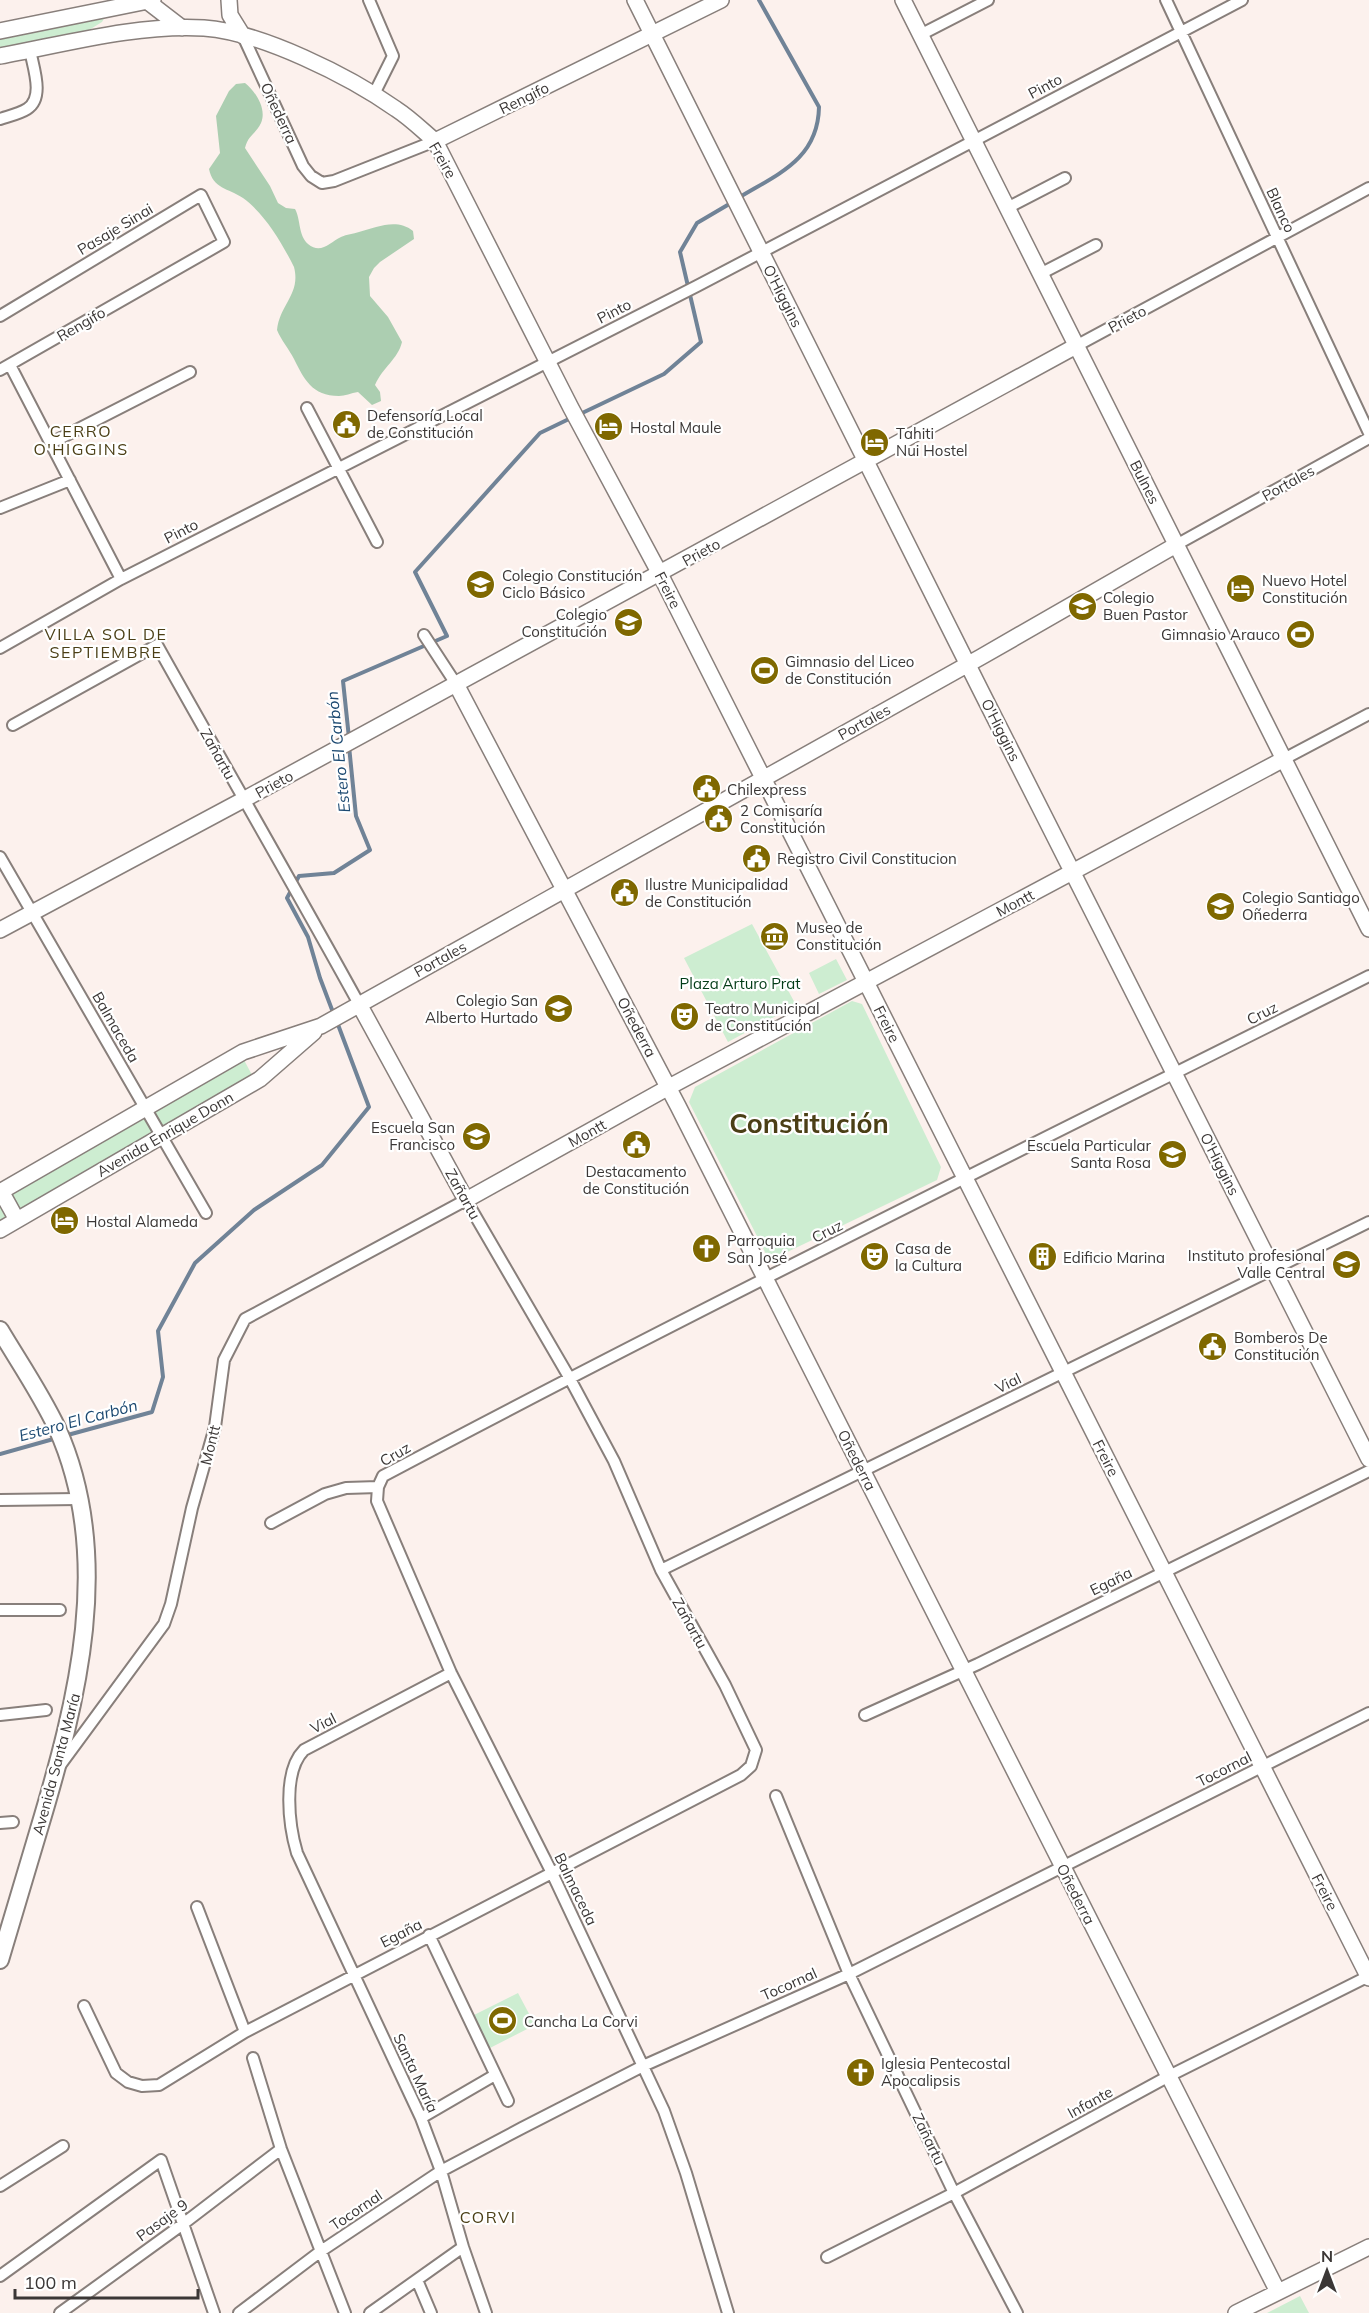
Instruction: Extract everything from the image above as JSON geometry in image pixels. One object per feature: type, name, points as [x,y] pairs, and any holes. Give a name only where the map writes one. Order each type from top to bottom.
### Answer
[{"type":"main road","name":"Avenida Santa María","points":[[0,1330],[57,1428],[78,1499],[86,1549],[84,1624],[72,1710],[57,1770],[0,1960]]},
{"type":"street","points":[[229,0],[230,15],[243,36]]},
{"type":"street","points":[[369,0],[393,56],[374,94]]},
{"type":"street","name":"O'Higgins","points":[[635,0],[730,193],[1369,1459]]},
{"type":"street","name":"Rengifo","points":[[322,183],[334,181],[435,141],[721,0]]},
{"type":"street","name":"Bulnes","points":[[903,0],[1369,929]]},
{"type":"street","points":[[920,35],[988,0]]},
{"type":"street","name":"Blanco","points":[[1166,0],[1369,433]]},
{"type":"street","name":"Pinto","points":[[0,648],[121,579],[697,286],[1242,0]]},
{"type":"street","points":[[0,31],[150,1],[182,28]]},
{"type":"street","points":[[94,38],[117,7]]},
{"type":"street","name":"Freire","points":[[0,56],[94,38],[182,28],[223,30],[296,55],[374,94],[398,110],[435,141],[574,414],[660,574],[1369,1977]]},
{"type":"street","name":"Oñederra","points":[[243,36],[303,166],[311,176],[322,183]]},
{"type":"street","points":[[0,119],[25,110],[36,99],[37,91],[30,50]]},
{"type":"street","points":[[1007,208],[1065,178]]},
{"type":"street","name":"Prieto","points":[[0,930],[1369,188]]},
{"type":"street","name":"Pasaje Sinai","points":[[0,316],[201,195],[224,242]]},
{"type":"street","name":"Rengifo","points":[[5,368],[224,242]]},
{"type":"street","points":[[1040,274],[1096,245]]},
{"type":"street","points":[[5,368],[51,443],[121,579]]},
{"type":"street","points":[[51,443],[190,372]]},
{"type":"street","points":[[307,408],[377,542]]},
{"type":"street","name":"Portales","points":[[354,1007],[1369,438]]},
{"type":"street","points":[[0,507],[70,480]]},
{"type":"street","name":"Oñederra","points":[[424,635],[438,653],[456,684],[669,1087],[1278,2292]]},
{"type":"street","name":"Zañartu","points":[[13,725],[157,645],[243,800],[284,868],[354,1007],[569,1377],[614,1461],[661,1570],[725,1685],[756,1750]]},
{"type":"street","name":"Montt","points":[[57,1770],[164,1624],[171,1604],[192,1508],[215,1427],[224,1360],[245,1319],[669,1087],[1369,714]]},
{"type":"street","name":"Balmaceda","points":[[0,858],[206,1213]]},
{"type":"street","name":"Cruz","points":[[271,1523],[325,1494],[346,1488],[378,1487],[384,1476],[569,1377],[1369,976]]},
{"type":"street","name":"Avenida Enrique Donn","points":[[0,1191],[243,1052],[321,1026],[354,1007]]},
{"type":"street","name":"Avenida Enrique Donn","points":[[0,1230],[260,1079],[321,1026]]},
{"type":"street","points":[[266,1046],[273,1050],[277,1057],[275,1067]]},
{"type":"street","points":[[0,1191],[17,1220]]},
{"type":"street","name":"Vial","points":[[661,1570],[1369,1222]]},
{"type":"street","name":"Egaña","points":[[865,1715],[964,1671],[1369,1471]]},
{"type":"street","name":"Balmaceda","points":[[378,1487],[377,1501],[451,1673],[552,1873],[664,2111],[686,2173],[728,2313]]},
{"type":"street","points":[[0,1500],[78,1499]]},
{"type":"street","points":[[0,1610],[60,1610]]},
{"type":"street","name":"Vial","points":[[297,1853],[291,1828],[290,1802],[292,1770],[300,1754],[309,1747],[451,1673]]},
{"type":"street","points":[[0,1715],[46,1710]]},
{"type":"street","name":"Tocornal","points":[[238,2313],[321,2251],[441,2171],[643,2066],[849,1974],[1369,1713]]},
{"type":"street","name":"Egaña","points":[[84,2006],[116,2073],[128,2082],[142,2086],[159,2085],[245,2032],[741,1774],[751,1766],[756,1750]]},
{"type":"street","name":"Zañartu","points":[[776,1796],[849,1974],[954,2193],[1017,2313]]},
{"type":"street","points":[[0,1823],[13,1822]]},
{"type":"street","name":"Santa María","points":[[297,1853],[421,2118],[441,2171],[463,2247],[486,2313]]},
{"type":"street","points":[[197,1906],[245,2032]]},
{"type":"street","points":[[429,1935],[508,2101]]},
{"type":"street","name":"Infante","points":[[827,2257],[954,2193],[1169,2076],[1369,1977]]},
{"type":"street","points":[[253,2058],[281,2149],[345,2313]]},
{"type":"street","points":[[421,2118],[495,2075]]},
{"type":"street","points":[[0,2186],[63,2146]]},
{"type":"street","name":"Pasaje 9","points":[[60,2313],[183,2224],[281,2149]]},
{"type":"street","points":[[0,2276],[161,2160],[214,2313]]},
{"type":"street","points":[[370,2313],[463,2247]]},
{"type":"street","points":[[1236,2313],[1369,2247]]},
{"type":"street","points":[[417,2280],[430,2313]]},
{"type":"green space","points":[[106,15],[102,22],[89,30],[0,48],[0,36]]},
{"type":"green space","points":[[245,83],[253,91],[263,112],[261,123],[245,148],[270,186],[278,203],[286,208],[295,209],[303,236],[308,244],[321,248],[343,236],[394,224],[413,231],[414,239],[380,262],[369,277],[370,296],[388,317],[402,342],[375,385],[380,392],[381,401],[372,405],[358,392],[341,396],[322,393],[310,385],[301,373],[277,330],[295,285],[294,267],[259,212],[243,198],[214,181],[211,176],[209,169],[220,153],[216,116],[229,91],[236,84]]},
{"type":"green space","name":"Plaza Arturo Prat","points":[[752,924],[796,1005],[728,1042],[684,958]]},
{"type":"green space","points":[[836,959],[847,980],[819,994],[809,973]]},
{"type":"green space","points":[[852,1001],[862,1004],[941,1167],[937,1180],[781,1255],[766,1254],[689,1102],[695,1087]]},
{"type":"green space","points":[[244,1060],[252,1075],[0,1222],[0,1201]]},
{"type":"green space","name":"Cancha La Corvi","points":[[518,1993],[535,2025],[488,2049],[472,2016]]},
{"type":"green space","points":[[1300,2296],[1309,2313],[1267,2313]]},
{"type":"waterway","name":"Estero El Carbón","points":[[740,197],[781,172],[804,152],[812,140],[819,107],[759,0]]},
{"type":"waterway","name":"Estero El Carbón","points":[[578,415],[664,374],[701,342],[680,252],[697,223],[731,203]]},
{"type":"waterway","name":"Estero El Carbón","points":[[349,738],[343,681],[447,636],[415,572],[540,433],[571,418]]},
{"type":"waterway","name":"Estero El Carbón","points":[[334,1015],[308,937],[287,898],[299,876],[334,873],[370,850],[356,816],[349,746]]},
{"type":"waterway","name":"Estero El Carbón","points":[[64,1436],[152,1412],[163,1377],[158,1331],[195,1263],[254,1210],[322,1165],[369,1107],[337,1022]]},
{"type":"waterway","name":"Estero El Carbón","points":[[0,1454],[57,1438]]},
{"type":"place","name":"Defensoría Local de Constitución","points":[[346,424]]},
{"type":"place","name":"Hostal Maule","points":[[609,427]]},
{"type":"place","name":"Tahiti Nui Hostel","points":[[875,442]]},
{"type":"place","name":"Colegio Constitución Ciclo Básico","points":[[481,584]]},
{"type":"place","name":"Nuevo Hotel Constitución","points":[[1241,589]]},
{"type":"place","name":"Colegio Buen Pastor","points":[[1082,606]]},
{"type":"place","name":"Colegio Constitución","points":[[628,623]]},
{"type":"place","name":"Gimnasio Arauco","points":[[1301,634]]},
{"type":"place","name":"Gimnasio del Liceo de Constitución","points":[[764,670]]},
{"type":"place","name":"Chilexpress","points":[[706,789]]},
{"type":"place","name":"2 Comisaría Constitución","points":[[719,819]]},
{"type":"place","name":"Registro Civil Constitucion","points":[[756,858]]},
{"type":"place","name":"Ilustre Municipalidad de Constitución","points":[[624,893]]},
{"type":"place","name":"Colegio Santiago Oñederra","points":[[1221,906]]},
{"type":"place","name":"Museo de Constitución","points":[[775,936]]},
{"type":"place","name":"Colegio San Alberto Hurtado","points":[[559,1009]]},
{"type":"place","name":"Teatro Municipal de Constitución","points":[[684,1017]]},
{"type":"place","name":"Escuela San Francisco","points":[[476,1136]]},
{"type":"place","name":"Destacamento de Constitución","points":[[636,1144]]},
{"type":"place","name":"Escuela Particular Santa Rosa","points":[[1172,1154]]},
{"type":"place","name":"Hostal Alameda","points":[[65,1221]]},
{"type":"place","name":"Parroquia San José","points":[[706,1249]]},
{"type":"place","name":"Casa de la Cultura","points":[[874,1257]]},
{"type":"place","name":"Edificio Marina","points":[[1042,1257]]},
{"type":"place","name":"Instituto profesional Valle Central","points":[[1346,1264]]},
{"type":"place","name":"Bomberos De Constitución","points":[[1213,1346]]},
{"type":"place","name":"Cancha La Corvi","points":[[503,2021]]},
{"type":"place","name":"Iglesia Pentecostal Apocalipsis","points":[[860,2072]]},
{"type":"district","name":"CERRO O'HIGGINS","points":[[81,440]]},
{"type":"district","name":"VILLA SOL DE SEPTIEMBRE","points":[[106,643]]},
{"type":"district","name":"Constitución","points":[[809,1123]]},
{"type":"district","name":"CORVI","points":[[488,2217]]}]
